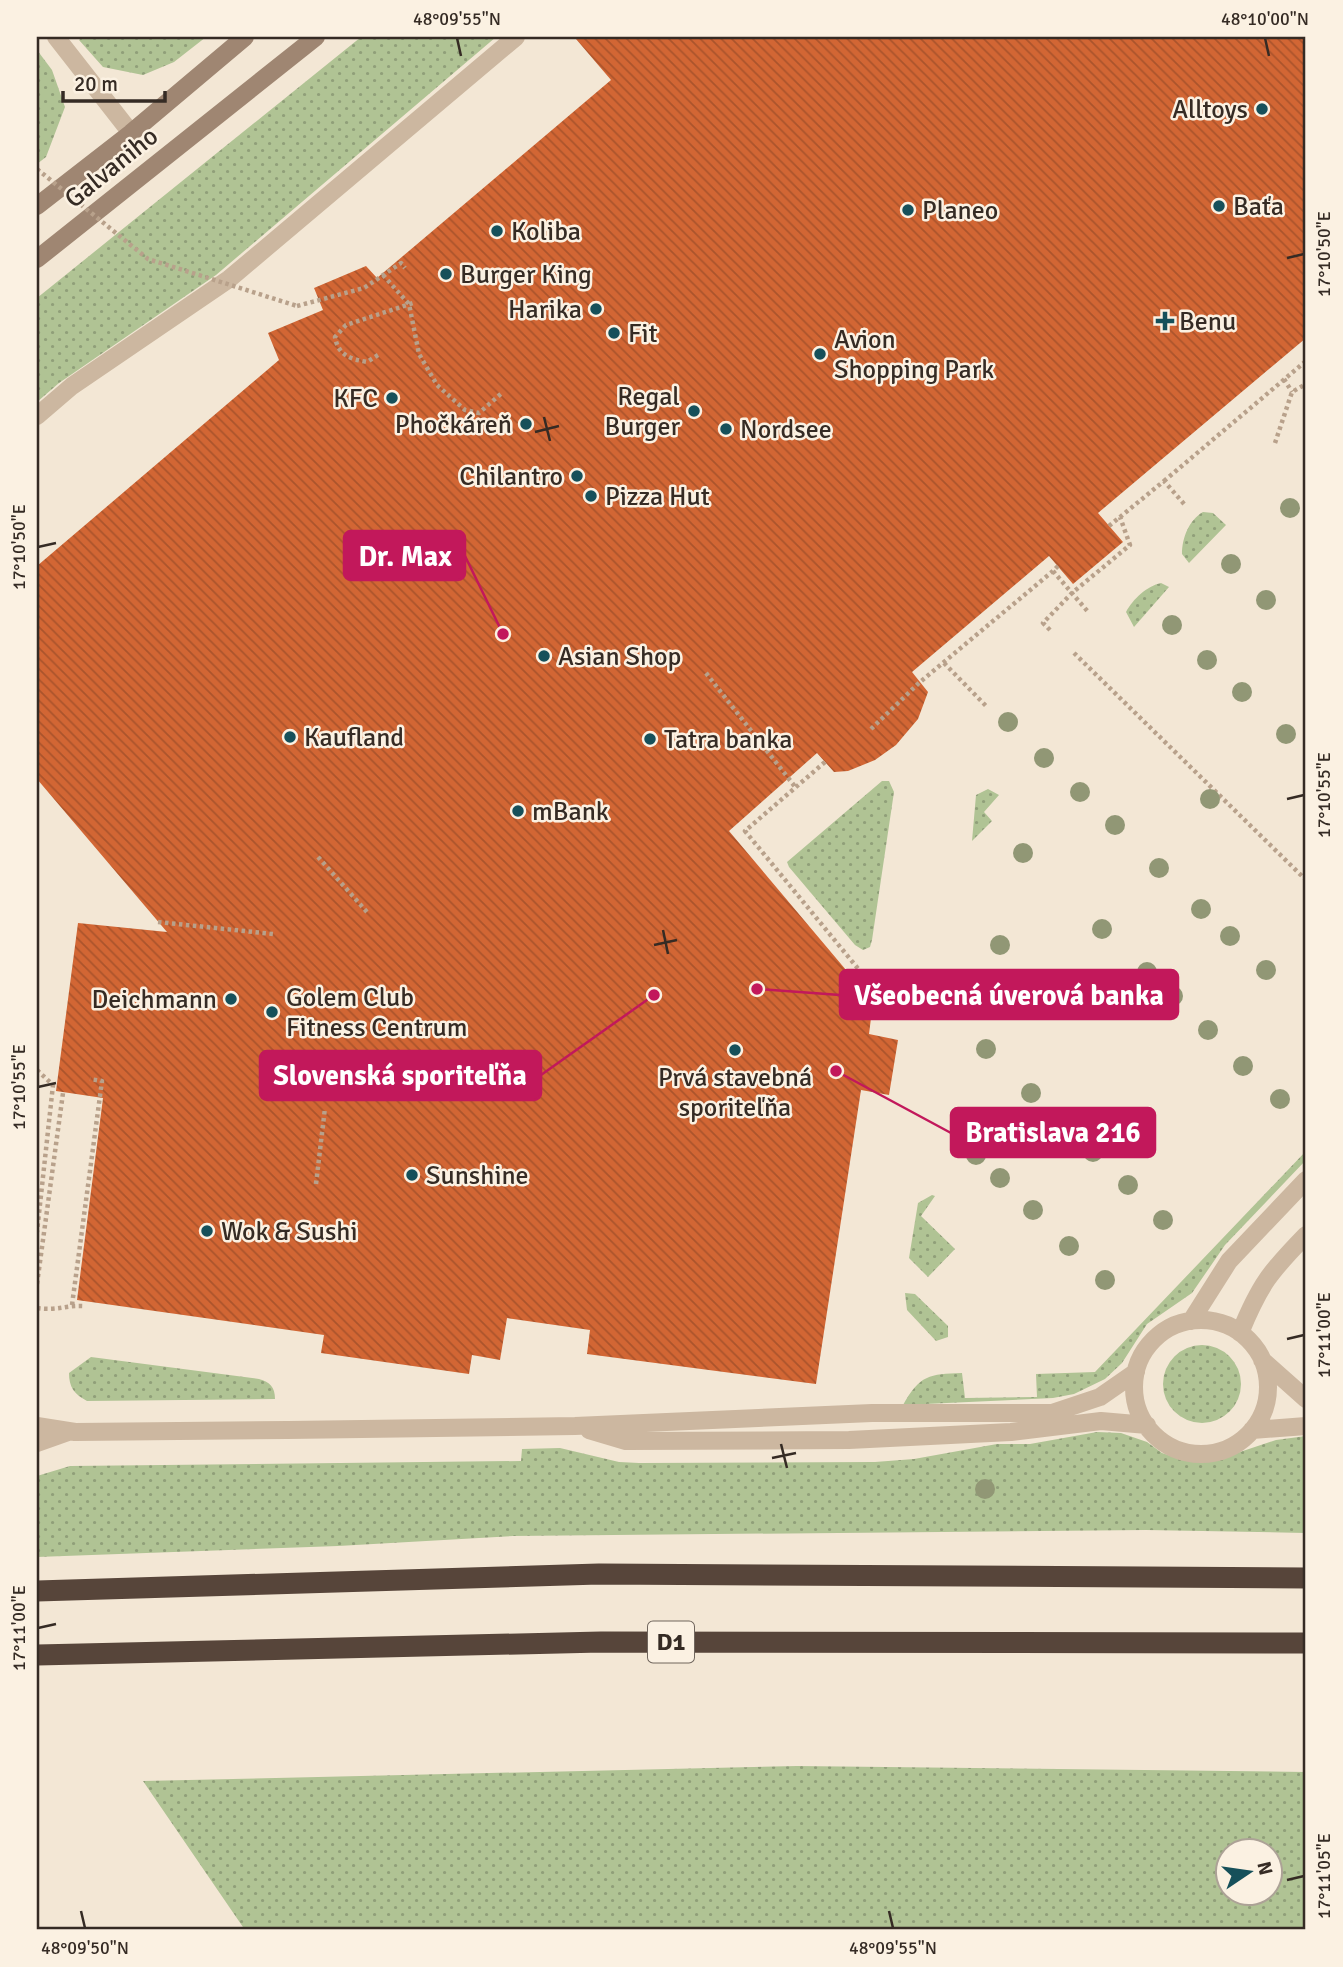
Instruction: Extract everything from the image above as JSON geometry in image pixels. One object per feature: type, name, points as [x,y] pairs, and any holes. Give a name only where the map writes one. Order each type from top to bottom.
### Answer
[{"type":"highway","points":[[37,1591],[599,1574],[1306,1578]]},
{"type":"highway","name":"D1","points":[[37,1655],[601,1642],[1306,1643]]},
{"type":"main road","name":"Galvaniho","points":[[37,206],[131,133],[246,37]]},
{"type":"main road","name":"Galvaniho","points":[[37,259],[316,37]]},
{"type":"lane","name":"Galvaniho","points":[[56,37],[131,133]]},
{"type":"lane","points":[[37,416],[72,386],[229,279],[516,37]]},
{"type":"lane","points":[[1191,1321],[1228,1261],[1306,1180]]},
{"type":"lane","points":[[1240,1333],[1256,1293],[1267,1276],[1306,1235]]},
{"type":"lane","points":[[1262,1360],[1266,1374],[1265,1404],[1252,1430],[1235,1444],[1204,1454],[1171,1447],[1146,1425],[1135,1399],[1136,1371],[1147,1347],[1156,1337],[1166,1329],[1191,1321],[1222,1323],[1240,1333],[1262,1360],[1306,1399]]},
{"type":"lane","points":[[37,1426],[68,1432],[575,1426],[872,1413],[1052,1413],[1101,1397],[1136,1371]]},
{"type":"lane","points":[[575,1426],[626,1441],[668,1441],[849,1440],[1024,1431],[1101,1421],[1146,1425]]},
{"type":"lane","points":[[1252,1430],[1306,1426]]},
{"type":"lane","points":[[37,1443],[68,1432]]},
{"type":"path","points":[[37,169],[148,259],[298,306],[365,288],[401,263],[405,268]]},
{"type":"path","points":[[383,275],[411,304],[419,354],[438,385],[465,410],[479,413],[503,393]]},
{"type":"path","points":[[378,355],[367,362],[351,359],[337,348],[335,337],[346,325],[411,304]]},
{"type":"path","points":[[1109,526],[1306,361]]},
{"type":"path","points":[[1284,379],[1292,392]]},
{"type":"path","points":[[1275,443],[1292,392],[1306,384]]},
{"type":"path","points":[[1164,481],[1185,505]]},
{"type":"path","points":[[1050,630],[1043,623],[1072,593],[1130,545],[1120,517]]},
{"type":"path","points":[[871,729],[1058,566]]},
{"type":"path","points":[[1053,571],[1089,613]]},
{"type":"path","points":[[1074,653],[1306,880]]},
{"type":"path","points":[[944,663],[988,708]]},
{"type":"path","points":[[706,673],[796,788]]},
{"type":"path","points":[[825,762],[744,831],[892,1010]]},
{"type":"path","points":[[318,858],[366,912]]},
{"type":"path","points":[[158,922],[273,934]]},
{"type":"path","points":[[37,1070],[53,1085],[37,1232]]},
{"type":"path","points":[[72,1306],[102,1081],[90,1079]]},
{"type":"path","points":[[37,1284],[63,1093]]},
{"type":"path","points":[[316,1184],[325,1108]]},
{"type":"path","points":[[37,1308],[59,1311],[72,1306],[84,1306]]},
{"type":"green space","points":[[83,37],[206,37],[174,62],[143,75],[103,67],[79,40]]},
{"type":"green space","points":[[361,37],[496,37],[216,275],[59,383],[37,402],[37,298]]},
{"type":"green space","points":[[37,50],[52,70],[65,107],[46,157],[37,164]]},
{"type":"green space","points":[[1203,512],[1213,513],[1226,525],[1189,563],[1182,554],[1183,542],[1190,525]]},
{"type":"green space","points":[[1161,583],[1169,587],[1134,627],[1126,612],[1129,607],[1146,590]]},
{"type":"green space","points":[[882,781],[889,781],[894,792],[872,940],[870,947],[863,950],[855,945],[787,862]]},
{"type":"green space","points":[[988,789],[999,795],[984,812],[992,821],[972,841],[976,795]]},
{"type":"green space","points":[[1306,1151],[1306,1160],[1225,1245],[1192,1293],[1147,1324],[1122,1363],[1105,1379],[1074,1394],[1053,1398],[903,1405],[920,1382],[941,1374],[962,1373],[965,1398],[1037,1397],[1036,1374],[1095,1372]]},
{"type":"green space","points":[[935,1196],[921,1216],[955,1249],[928,1277],[909,1258],[918,1203]]},
{"type":"green space","points":[[905,1293],[915,1294],[948,1326],[948,1337],[936,1341],[907,1310]]},
{"type":"green space","points":[[1202,1345],[1217,1348],[1230,1356],[1238,1369],[1241,1384],[1238,1399],[1230,1412],[1217,1420],[1202,1423],[1187,1420],[1174,1412],[1166,1399],[1163,1384],[1166,1369],[1174,1356],[1187,1348]]},
{"type":"green space","points":[[91,1357],[259,1379],[271,1386],[275,1399],[87,1401],[73,1390],[69,1373]]},
{"type":"green space","points":[[1097,1432],[1121,1433],[1147,1442],[1162,1453],[1187,1461],[1210,1462],[1276,1440],[1306,1436],[1306,1533],[1146,1530],[513,1536],[338,1546],[37,1557],[37,1476],[70,1466],[521,1461],[522,1449],[560,1448],[619,1462],[639,1463],[875,1462],[914,1459],[997,1444],[1030,1444]]},
{"type":"green space","points":[[797,1766],[1306,1772],[1306,1930],[245,1930],[143,1781]]},
{"type":"building","points":[[1306,37],[1306,338],[1098,513],[1123,542],[1073,584],[1049,556],[912,672],[928,692],[918,719],[896,745],[875,760],[848,771],[834,772],[817,753],[729,831],[873,1002],[869,1034],[898,1040],[889,1095],[861,1090],[816,1384],[587,1354],[590,1330],[507,1318],[500,1360],[472,1355],[469,1374],[321,1353],[324,1335],[77,1300],[103,1098],[56,1091],[78,923],[167,932],[37,779],[37,566],[279,360],[268,333],[323,310],[314,288],[366,266],[377,278],[611,80],[576,39]]},
{"type":"place","name":"Alltoys","points":[[1262,109]]},
{"type":"place","name":"Baťa","points":[[1219,206]]},
{"type":"place","name":"Planeo","points":[[908,210]]},
{"type":"place","name":"Koliba","points":[[497,231]]},
{"type":"place","name":"Burger King","points":[[446,274]]},
{"type":"place","name":"Harika","points":[[596,309]]},
{"type":"place","name":"Benu","points":[[1165,321]]},
{"type":"place","name":"Fit","points":[[614,333]]},
{"type":"place","name":"Avion Shopping Park","points":[[820,354]]},
{"type":"place","name":"KFC","points":[[392,398]]},
{"type":"place","name":"Regal Burger","points":[[694,411]]},
{"type":"place","name":"Phočkáreň","points":[[526,424]]},
{"type":"place","name":"Nordsee","points":[[726,429]]},
{"type":"place","name":"Chilantro","points":[[577,476]]},
{"type":"place","name":"Pizza Hut","points":[[591,496]]},
{"type":"place","name":"Dr. Max","points":[[503,634]]},
{"type":"place","name":"Asian Shop","points":[[544,656]]},
{"type":"place","name":"Kaufland","points":[[290,737]]},
{"type":"place","name":"Tatra banka","points":[[650,739]]},
{"type":"place","name":"mBank","points":[[518,811]]},
{"type":"place","name":"Všeobecná úverová banka","points":[[757,989]]},
{"type":"place","name":"Slovenská sporiteľňa","points":[[654,995]]},
{"type":"place","name":"Deichmann","points":[[231,999]]},
{"type":"place","name":"Golem Club Fitness Centrum","points":[[272,1012]]},
{"type":"place","name":"Prvá stavebná sporiteľňa","points":[[735,1050]]},
{"type":"place","name":"Bratislava 216","points":[[836,1071]]},
{"type":"place","name":"Sunshine","points":[[412,1175]]},
{"type":"place","name":"Wok & Sushi","points":[[207,1231]]}]
